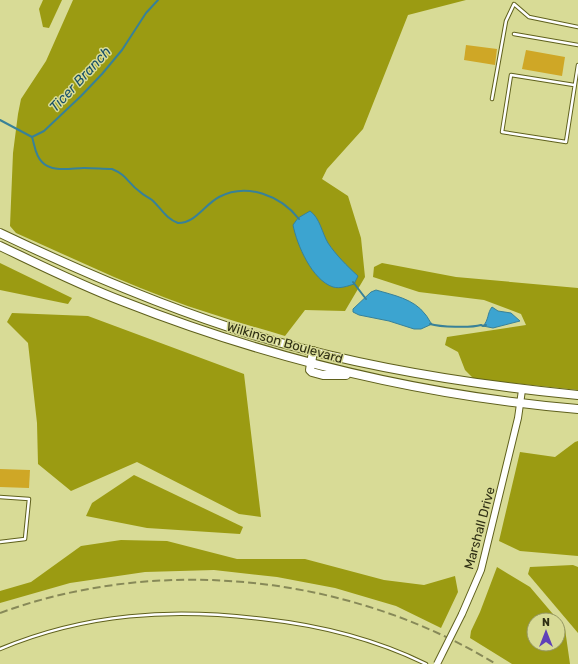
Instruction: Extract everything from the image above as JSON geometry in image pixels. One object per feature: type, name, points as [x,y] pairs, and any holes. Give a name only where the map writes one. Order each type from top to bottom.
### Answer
[{"type":"main road","name":"Wilkinson Boulevard","points":[[0,233],[58,260],[159,303],[235,329],[313,351],[421,374],[522,390],[578,395]]},
{"type":"main road","name":"Wilkinson Boulevard","points":[[0,246],[128,303],[205,332],[310,363]]},
{"type":"main road","points":[[313,351],[310,370],[315,374],[360,374],[418,387],[491,399],[578,409]]},
{"type":"street","name":"Marshall Drive","points":[[437,664],[462,614],[481,570],[521,403],[522,390]]},
{"type":"lane","points":[[492,99],[506,21],[514,4],[529,17],[578,27]]},
{"type":"lane","points":[[514,34],[578,45]]},
{"type":"lane","points":[[574,85],[510,75],[502,132],[566,142],[578,65]]},
{"type":"lane","points":[[0,497],[29,499],[25,539],[0,542]]},
{"type":"lane","points":[[0,649],[43,633],[89,622],[166,613],[211,614],[291,622],[333,631],[368,641],[426,664]]},
{"type":"shaded area","points":[[43,0],[62,0],[49,28],[43,27],[39,9]]},
{"type":"shaded area","points":[[73,0],[466,0],[408,15],[363,129],[327,169],[322,179],[348,196],[361,238],[365,277],[345,311],[305,310],[285,336],[210,313],[147,291],[16,233],[10,226],[13,153],[21,99],[46,61]]},
{"type":"shaded area","points":[[0,263],[72,298],[68,304],[0,290]]},
{"type":"shaded area","points":[[382,263],[456,277],[578,288],[578,390],[474,379],[465,370],[458,352],[445,345],[447,337],[526,325],[521,314],[484,300],[419,292],[373,277],[374,267]]},
{"type":"shaded area","points":[[12,313],[88,316],[244,374],[261,517],[239,514],[137,462],[71,491],[38,464],[37,423],[28,343],[7,322]]},
{"type":"shaded area","points":[[578,441],[578,556],[520,551],[499,541],[520,452],[555,457]]},
{"type":"shaded area","points":[[134,475],[243,527],[240,534],[147,528],[86,516],[92,503]]},
{"type":"shaded area","points":[[121,540],[167,541],[237,559],[305,559],[384,580],[424,585],[455,576],[458,592],[441,628],[396,606],[335,588],[277,577],[214,570],[145,572],[70,583],[0,603],[0,591],[31,582],[81,546]]},
{"type":"shaded area","points":[[573,565],[578,567],[578,633],[566,619],[566,612],[560,612],[528,574],[530,567]]},
{"type":"shaded area","points":[[497,567],[530,587],[551,612],[526,612],[526,652],[566,652],[566,636],[570,664],[512,664],[470,638],[471,631]]},
{"type":"water","points":[[310,211],[316,218],[328,243],[358,276],[354,284],[336,288],[333,287],[325,283],[312,270],[302,252],[293,225],[298,218]]},
{"type":"water","points":[[376,290],[409,301],[426,315],[432,324],[421,329],[414,329],[389,321],[359,315],[353,312],[353,309],[371,292]]},
{"type":"water","points":[[492,307],[498,311],[511,313],[520,321],[493,328],[483,326]]},
{"type":"building","points":[[466,45],[497,49],[495,65],[464,60]]},
{"type":"building","points":[[526,50],[565,57],[562,76],[522,69]]},
{"type":"building","points":[[0,469],[30,470],[29,488],[0,487]]},
{"type":"waterway","name":"Ticer Branch","points":[[0,120],[32,137],[44,131],[102,74],[122,50],[146,13],[158,0]]},
{"type":"waterway","points":[[32,137],[38,156],[42,162],[51,168],[112,169],[117,171],[142,194],[152,200],[167,216],[178,223],[195,217],[219,197],[241,191],[252,191],[273,198],[292,211],[299,219]]},
{"type":"waterway","points":[[353,282],[366,299]]},
{"type":"waterway","points":[[430,324],[456,327],[486,325]]},
{"type":"railway","points":[[0,613],[62,595],[125,584],[189,580],[254,583],[317,593],[380,610],[439,634],[496,664]]}]
